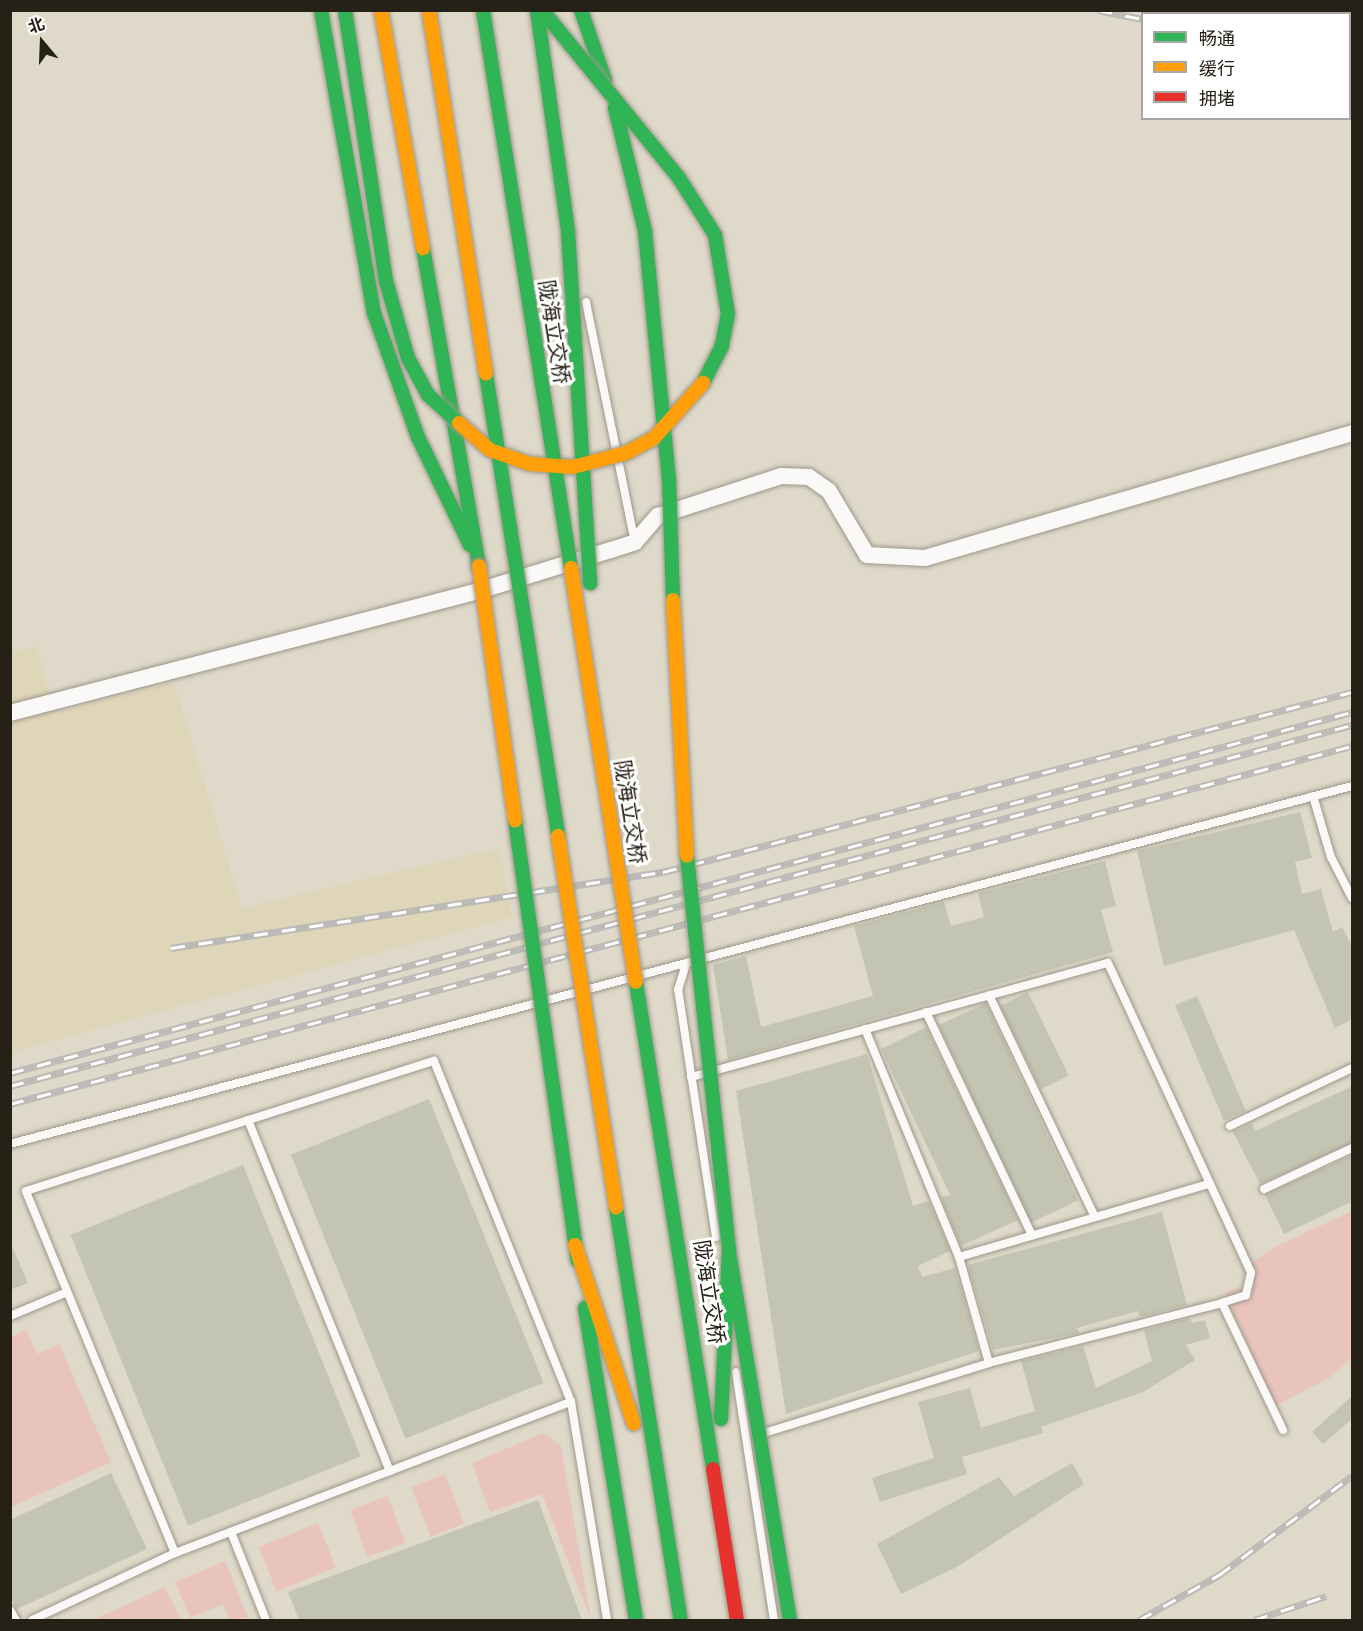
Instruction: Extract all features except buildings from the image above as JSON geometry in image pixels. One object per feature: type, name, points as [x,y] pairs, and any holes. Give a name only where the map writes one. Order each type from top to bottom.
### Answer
[{"type":"main road","points":[[321,10],[374,313],[418,436],[479,566]]},
{"type":"main road","points":[[345,10],[386,281],[408,358],[428,395],[490,450],[530,464],[573,466],[626,453],[662,430],[706,380],[722,346],[728,314],[715,236],[679,178],[542,10]]},
{"type":"main road","points":[[381,10],[479,566],[575,1245],[635,1620]]},
{"type":"main road","points":[[429,10],[681,1620]]},
{"type":"main road","name":"陇海立交桥","points":[[483,10],[608,807],[718,1479],[737,1620]]},
{"type":"main road","points":[[537,10],[568,231],[570,327],[608,807]]},
{"type":"main road","points":[[581,10],[615,108],[645,231],[669,478],[680,794],[729,1252],[790,1620]]},
{"type":"main road","points":[[575,1245],[664,1515]]},
{"type":"main road","points":[[718,1479],[729,1252]]},
{"type":"street","points":[[10,713],[485,589],[635,542],[658,516],[781,476],[809,477],[829,491],[867,555],[925,558],[1353,434]]},
{"type":"lane","points":[[526,10],[635,542]]},
{"type":"lane","points":[[10,1144],[1353,786]]},
{"type":"lane","points":[[1313,796],[1331,857],[1353,898]]},
{"type":"lane","points":[[686,963],[678,990],[774,1620]]},
{"type":"lane","points":[[691,1077],[1108,963],[1251,1273],[1246,1295],[1222,1303],[989,1364],[747,1439]]},
{"type":"lane","points":[[989,995],[1095,1217]]},
{"type":"lane","points":[[544,1001],[605,1430]]},
{"type":"lane","points":[[926,1012],[1032,1235]]},
{"type":"lane","points":[[866,1029],[959,1257],[989,1364]]},
{"type":"lane","points":[[174,1553],[26,1191],[434,1061],[571,1402],[607,1620]]},
{"type":"lane","points":[[1230,1126],[1353,1068]]},
{"type":"lane","points":[[248,1120],[390,1471]]},
{"type":"lane","points":[[1264,1189],[1353,1148]]},
{"type":"lane","points":[[959,1257],[1209,1184]]},
{"type":"lane","points":[[10,1316],[68,1292]]},
{"type":"lane","points":[[1222,1303],[1283,1430]]},
{"type":"lane","points":[[32,1620],[174,1553],[571,1402]]},
{"type":"lane","points":[[231,1532],[267,1620]]},
{"type":"lane","points":[[10,1610],[16,1620]]},
{"type":"shaded area","points":[[37,646],[54,713],[174,682],[242,908],[499,848],[512,917],[11,1052],[11,653]]},
{"type":"shaded area","points":[[1352,1211],[1352,1357],[1329,1378],[1275,1406],[1224,1293],[1247,1284],[1249,1264],[1275,1247]]},
{"type":"shaded area","points":[[26,1330],[37,1354],[59,1344],[111,1462],[11,1507],[11,1337]]},
{"type":"shaded area","points":[[544,1433],[561,1446],[591,1620],[542,1494],[490,1512],[472,1463]]},
{"type":"shaded area","points":[[445,1474],[464,1523],[430,1536],[411,1487]]},
{"type":"shaded area","points":[[388,1496],[405,1543],[368,1557],[350,1510]]},
{"type":"shaded area","points":[[318,1523],[336,1568],[277,1591],[259,1547]]},
{"type":"shaded area","points":[[225,1561],[248,1617],[230,1620],[223,1604],[190,1618],[175,1582]]},
{"type":"shaded area","points":[[165,1587],[181,1620],[93,1620]]},
{"type":"railway","points":[[1098,10],[1141,19]]},
{"type":"railway","points":[[171,948],[663,872],[1352,692]]},
{"type":"railway","points":[[10,1073],[1352,712]]},
{"type":"railway","points":[[10,1086],[1352,725]]},
{"type":"railway","points":[[10,1104],[1352,746]]},
{"type":"railway","points":[[1139,1620],[1219,1575],[1352,1476]]},
{"type":"railway","points":[[1254,1620],[1326,1596]]},
{"type":"traffic: fast","points":[[321,10],[374,313],[418,437],[470,545]]},
{"type":"traffic: fast","points":[[345,10],[386,281],[408,358],[428,395],[459,423]]},
{"type":"traffic: fast","points":[[483,10],[571,568]]},
{"type":"traffic: fast","points":[[537,10],[568,231],[590,583]]},
{"type":"traffic: fast","points":[[542,10],[679,178],[715,235],[728,314],[722,346],[703,383]]},
{"type":"traffic: fast","points":[[581,10],[605,80]]},
{"type":"traffic: fast","points":[[615,108],[645,231],[669,478],[673,600]]},
{"type":"traffic: fast","points":[[423,248],[479,566]]},
{"type":"traffic: fast","points":[[486,374],[558,836]]},
{"type":"traffic: fast","points":[[515,820],[578,1261]]},
{"type":"traffic: fast","points":[[687,856],[729,1252],[790,1620]]},
{"type":"traffic: fast","points":[[636,982],[713,1469]]},
{"type":"traffic: fast","points":[[616,1207],[681,1620]]},
{"type":"traffic: fast","points":[[721,1419],[729,1252]]},
{"type":"traffic: fast","points":[[585,1308],[636,1620]]},
{"type":"traffic: slow","points":[[381,10],[423,248]]},
{"type":"traffic: slow","points":[[429,10],[486,374]]},
{"type":"traffic: slow","points":[[459,423],[490,450],[530,464],[573,467],[626,453],[654,438],[703,383]]},
{"type":"traffic: slow","points":[[479,566],[515,820]]},
{"type":"traffic: slow","points":[[571,568],[636,982]]},
{"type":"traffic: slow","points":[[673,600],[687,856]]},
{"type":"traffic: slow","points":[[558,836],[616,1207]]},
{"type":"traffic: slow","points":[[575,1245],[634,1424]]},
{"type":"traffic: jam","points":[[713,1469],[737,1620]]}]
